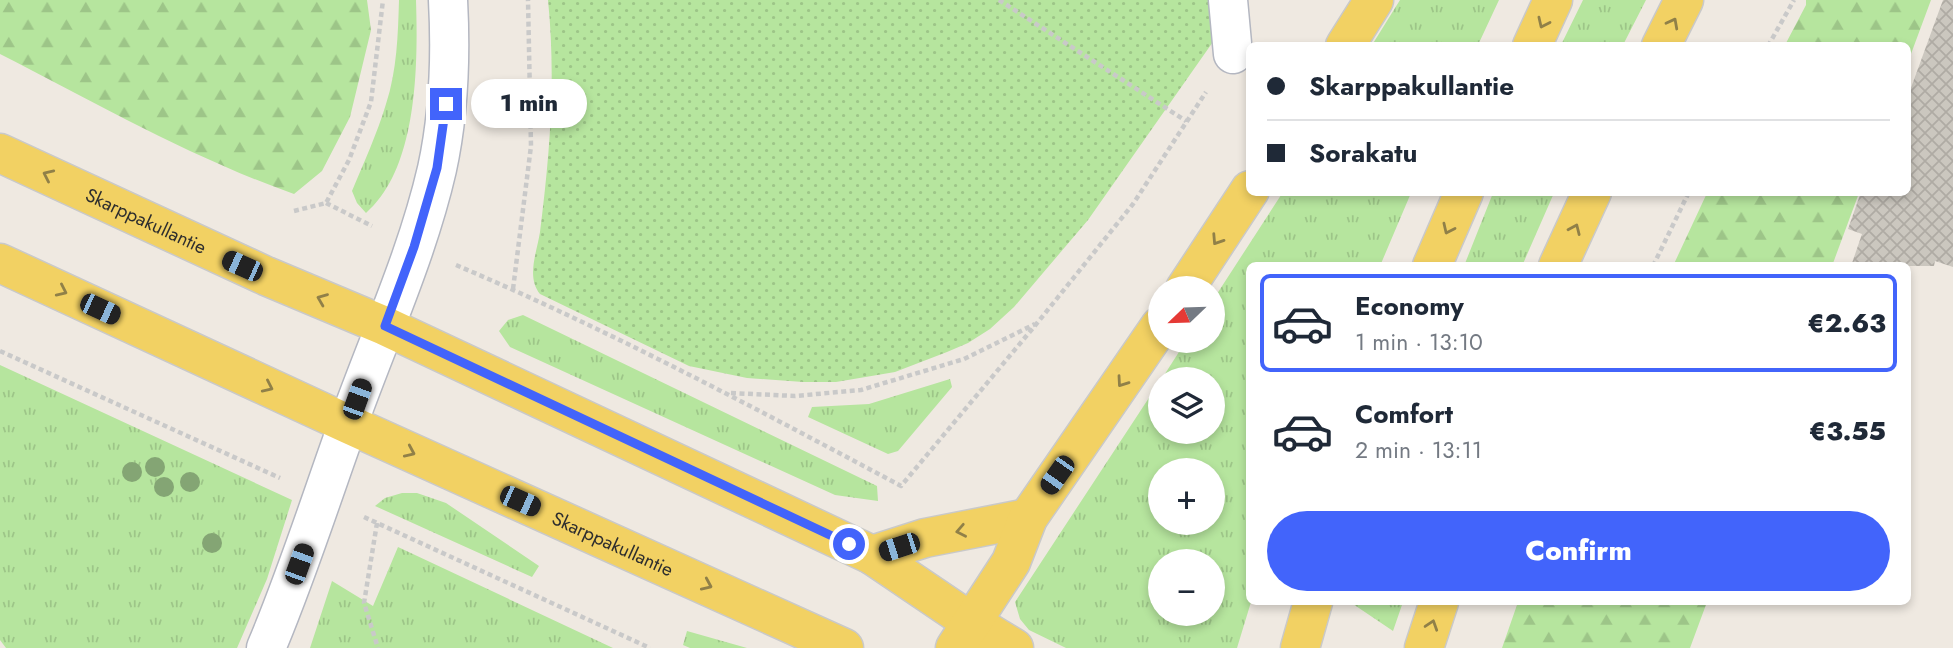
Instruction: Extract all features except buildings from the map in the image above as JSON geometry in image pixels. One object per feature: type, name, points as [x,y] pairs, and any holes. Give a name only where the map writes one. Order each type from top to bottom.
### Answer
[{"type":"main road","points":[[1348,42],[1374,0]]},
{"type":"main road","points":[[1534,42],[1553,0]]},
{"type":"main road","points":[[1663,42],[1684,0]]},
{"type":"main road","name":"Skarppakullantie","points":[[0,153],[265,276],[385,326],[872,555],[963,635],[1014,648]]},
{"type":"main road","points":[[1194,276],[1246,196]]},
{"type":"main road","points":[[1434,262],[1463,196]]},
{"type":"main road","points":[[1560,262],[1590,196]]},
{"type":"main road","name":"Skarppakullantie","points":[[0,263],[844,648]]},
{"type":"main road","points":[[963,635],[1011,562],[1028,518],[1148,343]]},
{"type":"main road","points":[[872,555],[925,538],[1028,518]]},
{"type":"main road","points":[[1424,648],[1438,605]]},
{"type":"street","points":[[266,648],[284,607],[414,247],[437,168],[451,49],[448,0]]},
{"type":"street","points":[[1228,0],[1233,54]]},
{"type":"path","points":[[326,203],[349,160],[371,102],[383,0]]},
{"type":"path","points":[[513,289],[531,146],[528,0]]},
{"type":"path","points":[[999,0],[1186,121]]},
{"type":"path","points":[[1770,42],[1794,0]]},
{"type":"path","points":[[293,211],[326,203],[414,247],[513,289],[727,393],[901,486],[1038,323],[1133,204],[1233,54]]},
{"type":"path","points":[[1655,262],[1687,196]]},
{"type":"path","points":[[727,393],[795,396],[861,390],[964,359],[1038,323]]},
{"type":"path","points":[[0,351],[650,648]]},
{"type":"path","points":[[377,523],[363,603],[378,648]]},
{"type":"green space","points":[[0,0],[367,0],[371,30],[350,117],[322,171],[294,194],[181,147],[0,54]]},
{"type":"green space","points":[[399,0],[416,0],[415,84],[411,114],[396,170],[383,194],[366,213],[357,203],[352,191],[379,126],[393,79]]},
{"type":"green space","points":[[548,0],[1238,0],[1222,29],[1088,220],[1014,307],[990,329],[968,343],[895,372],[836,382],[803,382],[747,378],[689,366],[540,294],[533,272],[544,203],[551,116],[552,58]]},
{"type":"green space","points":[[1400,0],[1499,0],[1479,42],[1374,42]]},
{"type":"green space","points":[[1583,0],[1646,0],[1625,42],[1562,42]]},
{"type":"green space","points":[[1806,0],[1931,0],[1911,54],[1911,42],[1787,42]]},
{"type":"green space","points":[[1280,196],[1410,196],[1382,262],[1246,262],[1246,605],[1250,605],[1237,648],[1066,648],[1029,630],[1020,619],[1015,602],[1148,399],[1148,444],[1225,444],[1225,367],[1169,367],[1178,354],[1225,354],[1225,281]]},
{"type":"green space","points":[[1492,196],[1553,196],[1524,262],[1466,262]]},
{"type":"green space","points":[[1705,196],[1858,196],[1833,262],[1675,262]]},
{"type":"green space","points":[[523,315],[877,486],[878,501],[835,495],[510,347],[499,331],[508,320]]},
{"type":"green space","points":[[0,365],[292,500],[267,579],[237,648],[6,648],[0,640]]},
{"type":"green space","points":[[950,379],[952,387],[898,451],[888,454],[808,417],[812,407],[869,404]]},
{"type":"green space","points":[[402,493],[417,493],[446,503],[539,566],[532,577],[375,506],[385,498]]},
{"type":"green space","points":[[398,547],[613,648],[310,648],[332,581],[373,606]]},
{"type":"green space","points":[[1354,605],[1402,605],[1393,631]]},
{"type":"green space","points":[[1517,605],[1706,605],[1690,648],[1502,648]]},
{"type":"green space","points":[[687,631],[747,648],[690,648],[683,645]]},
{"type":"route","points":[[446,104],[437,168],[414,247],[385,326],[849,544]]}]
